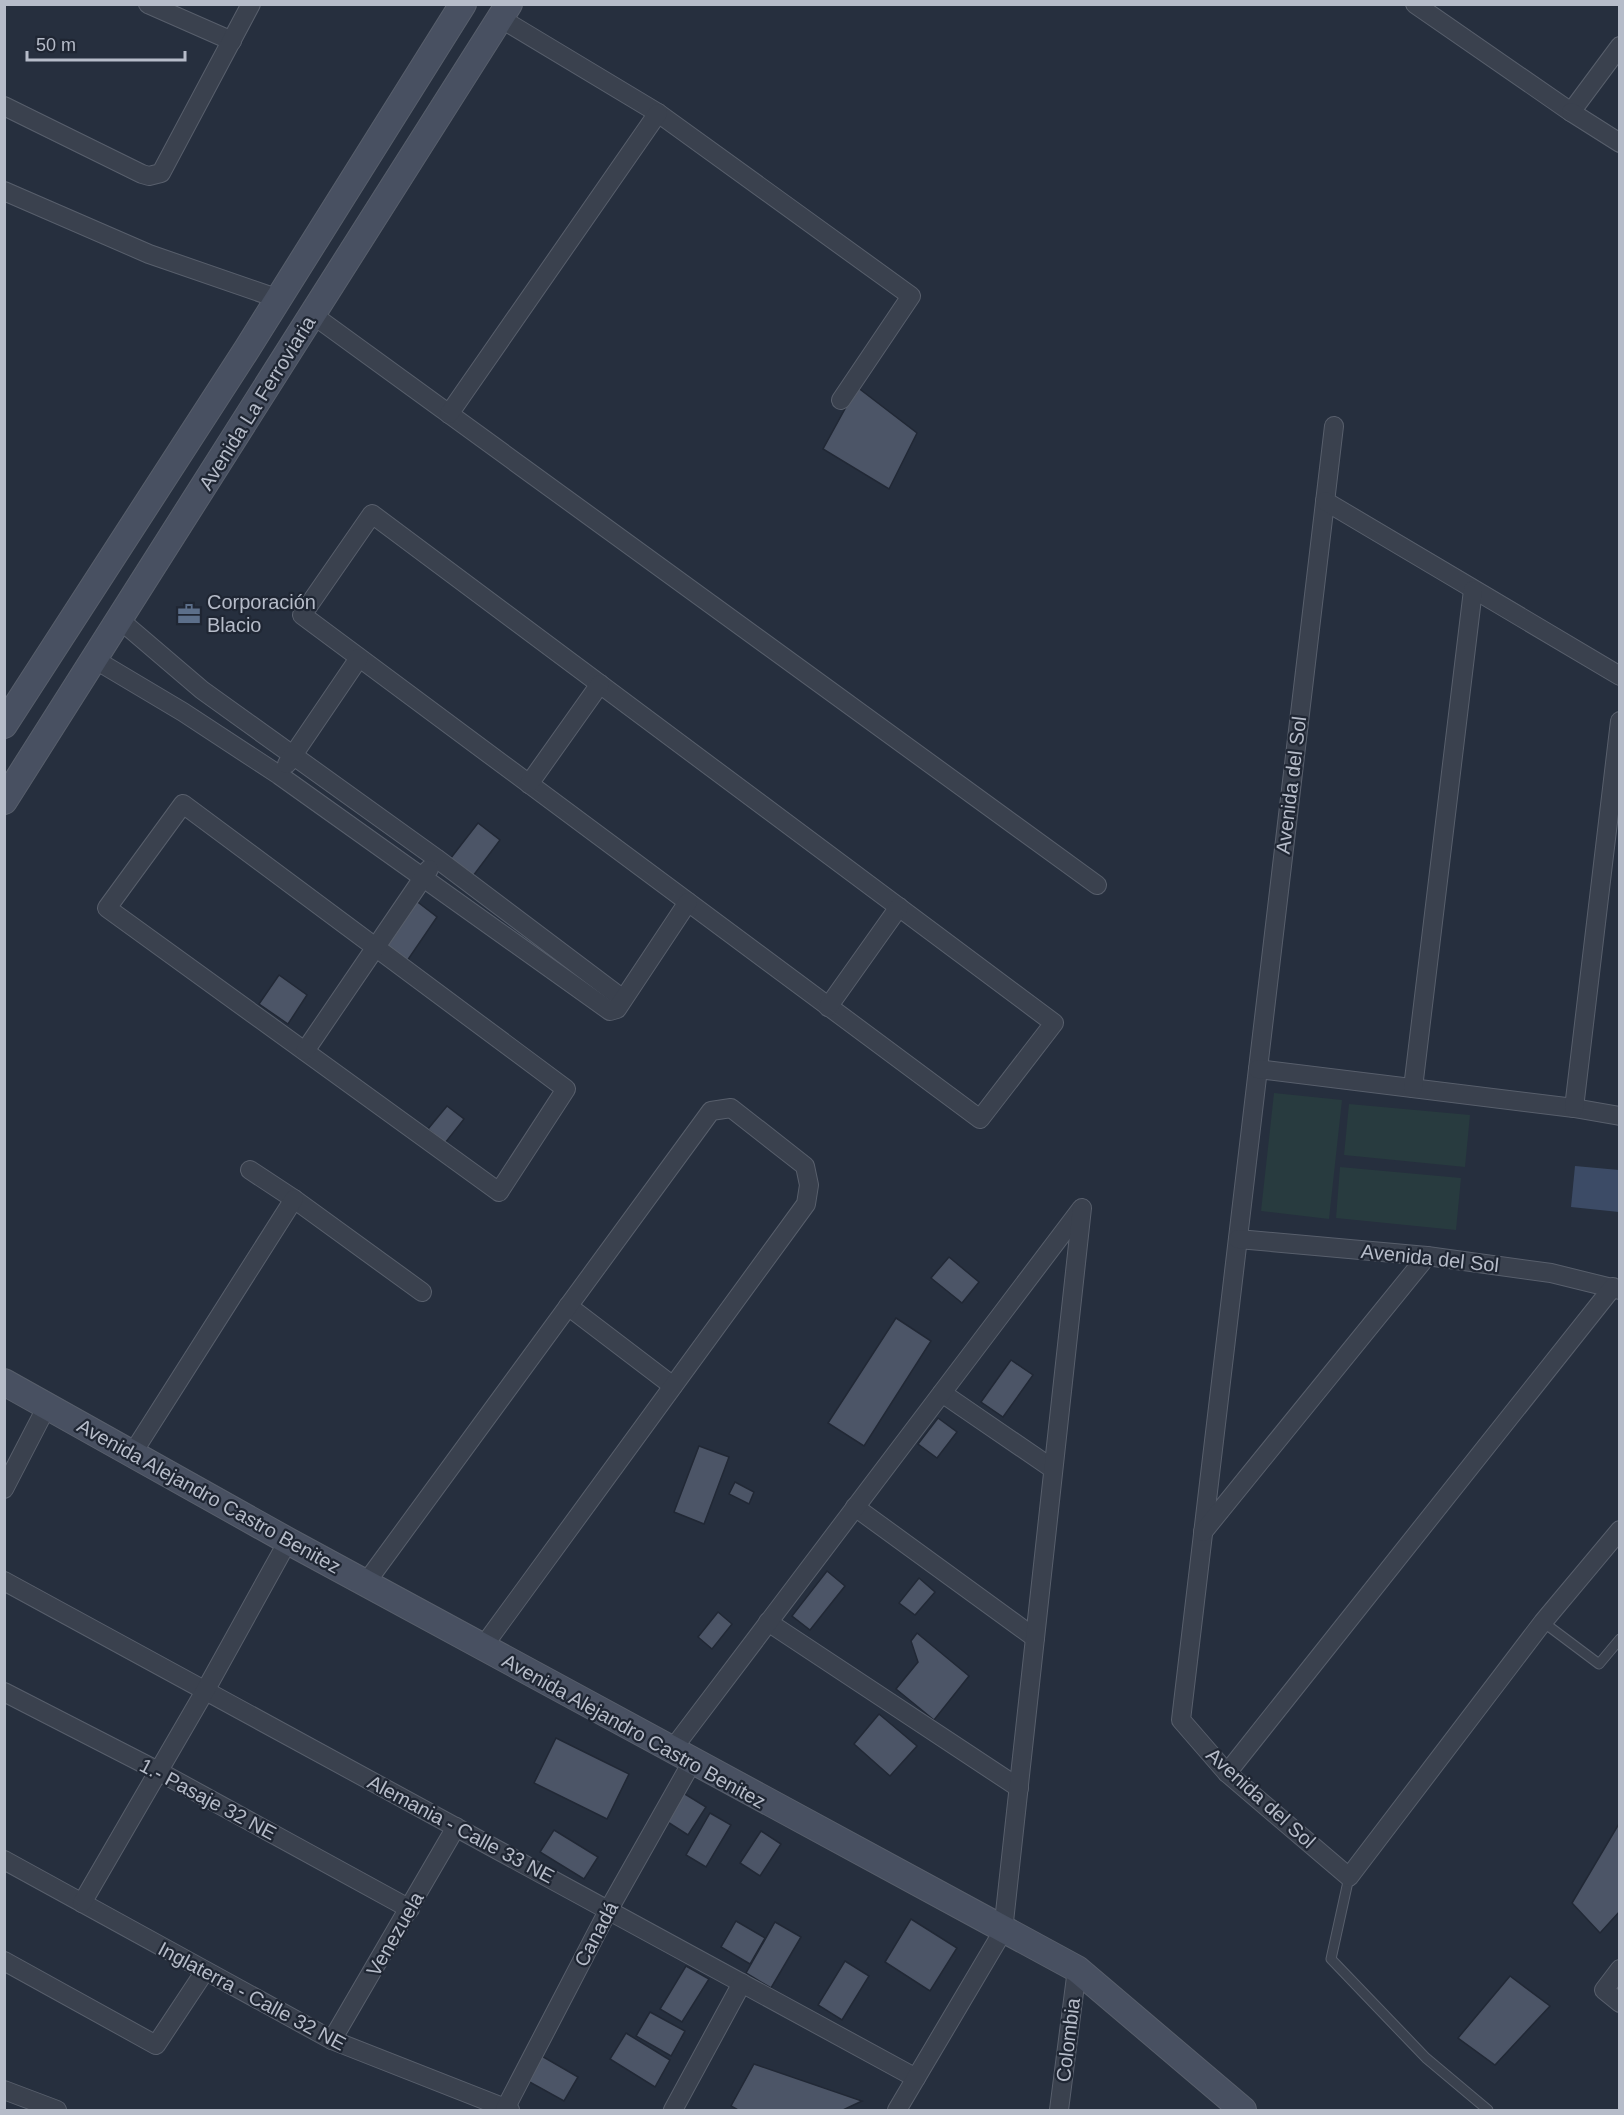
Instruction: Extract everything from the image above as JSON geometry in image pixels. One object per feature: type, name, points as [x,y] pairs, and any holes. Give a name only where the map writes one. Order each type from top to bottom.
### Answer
[{"type":"main road","name":"Avenida La Ferroviaria","points":[[4,724],[279,299],[463,4]]},
{"type":"main road","name":"Avenida La Ferroviaria","points":[[4,801],[504,11]]},
{"type":"main road","name":"Avenida Alejandro Castro Benitez","points":[[4,1382],[681,1757],[1077,1969],[1243,2110]]},
{"type":"street","points":[[148,4],[232,41]]},
{"type":"street","points":[[4,106],[142,174],[156,176],[161,173],[251,4]]},
{"type":"street","points":[[1415,4],[1571,112],[1620,143]]},
{"type":"street","points":[[504,11],[658,113],[911,296],[841,400]]},
{"type":"street","points":[[1571,112],[1620,46]]},
{"type":"street","points":[[449,414],[658,113]]},
{"type":"street","points":[[4,191],[149,254],[279,299]]},
{"type":"street","points":[[313,315],[1097,885]]},
{"type":"street","name":"Avenida del Sol","points":[[1334,426],[1181,1720],[1227,1773],[1349,1877]]},
{"type":"street","points":[[1325,501],[1620,676]]},
{"type":"street","points":[[372,514],[600,684],[1054,1023],[980,1119],[302,615],[372,514]]},
{"type":"street","points":[[1413,1088],[1473,590]]},
{"type":"street","points":[[120,620],[202,690],[436,858],[622,999]]},
{"type":"street","points":[[279,775],[359,658]]},
{"type":"street","points":[[94,659],[183,712],[279,775],[610,1011],[617,1009],[688,902]]},
{"type":"street","points":[[529,784],[600,684]]},
{"type":"street","points":[[1574,1108],[1620,721]]},
{"type":"street","points":[[183,804],[376,945],[566,1089],[499,1192],[107,908],[183,804]]},
{"type":"street","points":[[305,1051],[436,858]]},
{"type":"street","points":[[828,1007],[899,907]]},
{"type":"street","points":[[1258,1069],[1574,1108],[1620,1116]]},
{"type":"street","points":[[365,1584],[711,1111],[731,1108],[805,1166],[809,1185],[806,1204],[482,1648]]},
{"type":"street","points":[[249,1170],[294,1199],[422,1292]]},
{"type":"street","points":[[132,1454],[294,1199]]},
{"type":"street","name":"Canadá","points":[[507,2110],[609,1909],[681,1757],[768,1622],[1082,1208],[1053,1469]]},
{"type":"street","name":"Avenida del Sol","points":[[1238,1239],[1427,1256],[1551,1273],[1616,1289]]},
{"type":"street","points":[[1203,1532],[1427,1256]]},
{"type":"street","points":[[1227,1773],[1616,1289]]},
{"type":"street","points":[[568,1306],[673,1386]]},
{"type":"street","points":[[897,2110],[1003,1931],[1053,1469],[942,1393]]},
{"type":"street","points":[[4,1489],[47,1406]]},
{"type":"street","points":[[855,1507],[1035,1638]]},
{"type":"street","points":[[1349,1877],[1543,1622],[1620,1530]]},
{"type":"street","points":[[82,1903],[205,1691],[288,1541]]},
{"type":"street","name":"Alemania - Calle 33 NE","points":[[4,1581],[916,2078]]},
{"type":"street","points":[[768,1622],[1019,1788]]},
{"type":"street","name":"1.- Pasaje 32 NE","points":[[4,1692],[158,1771],[410,1909]]},
{"type":"street","name":"Venezuela","points":[[332,2040],[456,1827]]},
{"type":"street","name":"Inglaterra - Calle 32 NE","points":[[4,1860],[332,2040],[507,2110]]},
{"type":"street","points":[[4,1961],[156,2045],[205,1971]]},
{"type":"street","name":"Colombia","points":[[1059,2110],[1077,1969]]},
{"type":"street","points":[[1620,1970],[1604,1990],[1620,2003]]},
{"type":"street","points":[[673,2110],[742,1983]]},
{"type":"street","points":[[4,2090],[57,2110]]},
{"type":"lane","points":[[1543,1622],[1599,1664],[1620,1639]]},
{"type":"lane","points":[[1349,1877],[1331,1959],[1426,2058],[1488,2110]]},
{"type":"green space","points":[[1274,1093],[1342,1100],[1329,1219],[1261,1211]]},
{"type":"green space","points":[[1349,1104],[1470,1115],[1465,1167],[1344,1155]]},
{"type":"green space","points":[[1340,1167],[1461,1178],[1456,1230],[1336,1218]]},
{"type":"water","points":[[1575,1166],[1619,1170],[1619,1212],[1571,1207]]},
{"type":"building","points":[[857,387],[917,433],[889,489],[823,449]]},
{"type":"building","points":[[478,823],[500,840],[470,880],[447,863]]},
{"type":"building","points":[[415,900],[437,917],[407,961],[384,946]]},
{"type":"building","points":[[279,975],[307,995],[288,1024],[259,1004]]},
{"type":"building","points":[[447,1106],[464,1119],[445,1143],[428,1129]]},
{"type":"building","points":[[949,1257],[979,1282],[962,1303],[931,1278]]},
{"type":"building","points":[[896,1318],[931,1341],[864,1446],[828,1423]]},
{"type":"building","points":[[1011,1360],[1033,1375],[1003,1417],[981,1402]]},
{"type":"building","points":[[938,1418],[957,1432],[937,1458],[918,1444]]},
{"type":"building","points":[[699,1446],[729,1457],[704,1524],[674,1512]]},
{"type":"building","points":[[735,1482],[754,1492],[749,1504],[729,1494]]},
{"type":"building","points":[[827,1571],[845,1586],[810,1630],[792,1616]]},
{"type":"building","points":[[919,1578],[935,1592],[915,1615],[899,1603]]},
{"type":"building","points":[[718,1612],[732,1624],[712,1649],[698,1637]]},
{"type":"building","points":[[917,1633],[969,1676],[934,1720],[896,1689],[918,1662],[911,1641]]},
{"type":"building","points":[[879,1714],[917,1746],[890,1776],[854,1744]]},
{"type":"building","points":[[556,1738],[629,1774],[607,1819],[534,1783]]},
{"type":"building","points":[[680,1791],[706,1807],[688,1835],[663,1819]]},
{"type":"building","points":[[710,1813],[731,1825],[706,1867],[686,1855]]},
{"type":"building","points":[[1620,1822],[1620,1911],[1600,1933],[1572,1903]]},
{"type":"building","points":[[554,1830],[598,1857],[584,1879],[540,1852]]},
{"type":"building","points":[[761,1831],[781,1844],[760,1876],[740,1863]]},
{"type":"building","points":[[911,1919],[957,1948],[930,1991],[885,1962]]},
{"type":"building","points":[[736,1921],[765,1938],[750,1964],[721,1947]]},
{"type":"building","points":[[775,1922],[801,1937],[771,1988],[746,1973]]},
{"type":"building","points":[[845,1961],[869,1976],[842,2020],[818,2005]]},
{"type":"building","points":[[686,1966],[709,1979],[682,2022],[660,2009]]},
{"type":"building","points":[[1510,1976],[1550,2006],[1495,2065],[1458,2038]]},
{"type":"building","points":[[650,2012],[685,2031],[671,2056],[636,2036]]},
{"type":"building","points":[[626,2033],[670,2060],[655,2087],[610,2059]]},
{"type":"building","points":[[540,2055],[578,2077],[564,2101],[526,2080]]},
{"type":"building","points":[[754,2064],[862,2101],[843,2110],[738,2110],[731,2106]]},
{"type":"place","name":"Corporación Blacio","points":[[189,614]]}]
